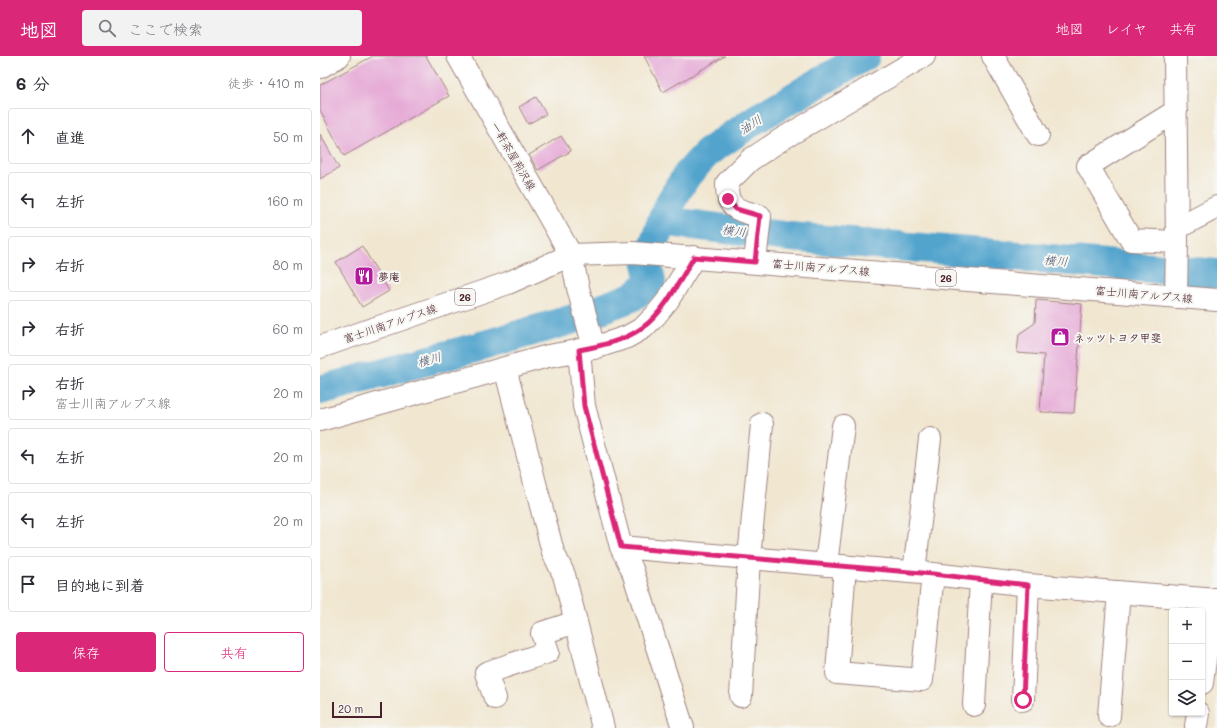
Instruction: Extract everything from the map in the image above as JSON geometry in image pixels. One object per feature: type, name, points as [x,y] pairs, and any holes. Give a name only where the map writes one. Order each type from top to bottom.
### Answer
[{"type":"street","points":[[320,67],[339,56]]},
{"type":"street","name":"一軒茶屋荊沢線","points":[[458,56],[571,255],[588,346],[584,406],[621,547],[632,569],[683,728]]},
{"type":"street","points":[[757,244],[760,216],[736,209],[728,199],[727,183],[750,160],[782,139],[924,56]]},
{"type":"street","points":[[993,56],[1038,135]]},
{"type":"street","points":[[1175,56],[1177,242],[1176,290]]},
{"type":"street","points":[[1176,111],[1088,166],[1131,240],[1177,242],[1217,207]]},
{"type":"street","name":"富士川南アルプス線","points":[[320,347],[508,283],[571,255],[633,252],[685,256],[757,244],[1176,290],[1217,300]]},
{"type":"street","points":[[320,420],[548,356],[628,337],[643,328],[668,300],[685,256]]},
{"type":"street","points":[[505,368],[553,552],[564,575],[603,728]]},
{"type":"street","points":[[741,696],[749,558],[762,424]]},
{"type":"street","points":[[843,426],[836,566],[837,673],[922,680],[924,573],[930,439]]},
{"type":"street","points":[[621,547],[924,573],[1028,585],[1215,600],[1205,662]]},
{"type":"street","points":[[974,705],[981,580]]},
{"type":"street","points":[[1023,700],[1028,585]]},
{"type":"street","points":[[1109,716],[1119,592]]},
{"type":"street","points":[[495,698],[486,673],[548,652],[542,634],[576,622]]},
{"type":"street","points":[[1205,680],[1217,678]]},
{"type":"building","points":[[373,56],[426,56],[449,96],[344,156],[320,110],[320,85]]},
{"type":"building","points":[[644,56],[725,56],[663,92]]},
{"type":"building","points":[[536,97],[546,114],[528,124],[519,107]]},
{"type":"building","points":[[320,134],[339,168],[320,179]]},
{"type":"building","points":[[561,136],[571,151],[538,170],[529,155]]},
{"type":"building","points":[[362,246],[389,291],[362,307],[336,262]]},
{"type":"building","points":[[1036,300],[1082,304],[1074,413],[1040,412],[1044,355],[1017,353],[1019,334],[1035,323]]},
{"type":"waterway","name":"横川","points":[[320,390],[577,318],[632,297],[651,282],[647,263],[671,201],[687,175],[708,152],[756,119],[865,56]]},
{"type":"waterway","name":"横川","points":[[662,221],[790,237],[1217,274]]},
{"type":"place","name":"夢庵","points":[[364,276]]},
{"type":"place","name":"ネッツトヨタ甲斐","points":[[1060,337]]},
{"type":"route","points":[[728,199],[736,209],[760,216],[755,262],[694,257],[668,300],[643,328],[628,337],[594,348],[579,350],[584,406],[621,547],[933,574],[1028,585],[1023,700]]},
{"type":"water label","name":"油川","points":[[750,124]]}]
